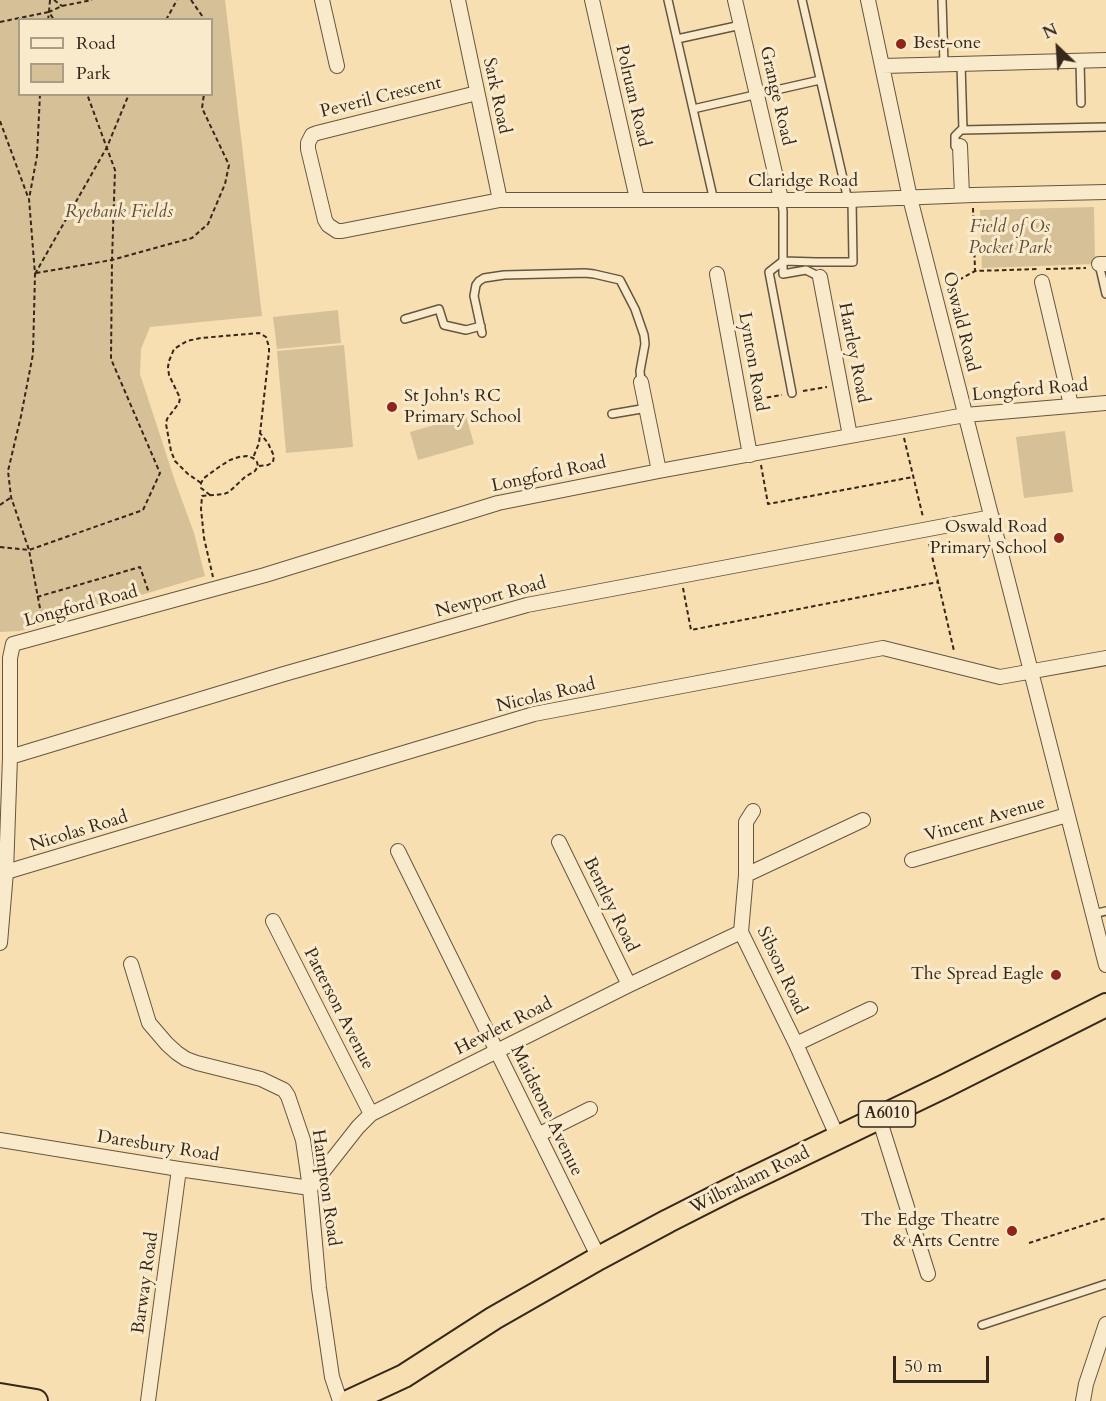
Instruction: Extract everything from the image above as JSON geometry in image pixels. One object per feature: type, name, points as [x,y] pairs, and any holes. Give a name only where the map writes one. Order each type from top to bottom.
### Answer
[{"type":"highway","name":"Wilbraham Road","points":[[404,1376],[494,1318],[599,1258],[733,1188],[1106,1005]]},
{"type":"highway","points":[[350,1401],[404,1376]]},
{"type":"highway","points":[[376,1401],[404,1376]]},
{"type":"highway","points":[[0,1395],[36,1401]]},
{"type":"street","points":[[322,0],[337,66]]},
{"type":"street","name":"Sark Road","points":[[458,0],[500,200]]},
{"type":"street","name":"Polruan Road","points":[[592,0],[637,200]]},
{"type":"street","name":"Grange Road","points":[[735,0],[781,199]]},
{"type":"street","name":"Oswald Road","points":[[868,0],[884,66],[910,198],[1067,815],[1099,913],[1106,965]]},
{"type":"street","points":[[884,66],[1106,60]]},
{"type":"street","name":"Peveril Crescent","points":[[477,93],[317,133],[309,139],[308,149],[325,220],[337,231],[500,200]]},
{"type":"street","points":[[960,146],[968,195]]},
{"type":"street","name":"Claridge Road","points":[[500,200],[850,200],[1106,192]]},
{"type":"street","name":"Lynton Road","points":[[717,274],[755,454]]},
{"type":"street","name":"Hartley Road","points":[[820,277],[850,436]]},
{"type":"street","points":[[1042,282],[1071,405]]},
{"type":"street","points":[[641,382],[659,471]]},
{"type":"street","name":"Longford Road","points":[[10,757],[10,658],[13,644],[265,575],[498,503],[965,415],[1106,403]]},
{"type":"street","name":"Newport Road","points":[[10,757],[284,674],[527,604],[992,517]]},
{"type":"street","name":"Nicolas Road","points":[[6,872],[534,714],[883,648],[1000,677],[1106,658]]},
{"type":"street","points":[[0,943],[6,872],[10,757]]},
{"type":"street","name":"Sibson Road","points":[[753,811],[746,822],[746,875],[741,932],[796,1044],[838,1138]]},
{"type":"street","name":"Vincent Avenue","points":[[912,860],[1067,815]]},
{"type":"street","points":[[746,875],[863,820]]},
{"type":"street","name":"Bentley Road","points":[[559,842],[629,985]]},
{"type":"street","name":"Maidstone Avenue","points":[[398,851],[599,1258]]},
{"type":"street","name":"Patterson Avenue","points":[[273,921],[371,1114]]},
{"type":"street","name":"Hewlett Road","points":[[310,1188],[371,1114],[496,1050],[741,932]]},
{"type":"street","name":"Hampton Road","points":[[131,964],[149,1023],[166,1044],[186,1059],[261,1079],[284,1090],[288,1096],[303,1140],[310,1188],[318,1288],[332,1377],[340,1401]]},
{"type":"street","points":[[796,1044],[870,1009]]},
{"type":"street","points":[[538,1135],[590,1109]]},
{"type":"street","points":[[879,1118],[928,1274]]},
{"type":"street","name":"Daresbury Road","points":[[0,1140],[310,1188]]},
{"type":"street","name":"Barway Road","points":[[148,1401],[179,1169]]},
{"type":"street","points":[[1083,1401],[1086,1384],[1106,1324]]},
{"type":"lane","points":[[668,0],[714,201]]},
{"type":"lane","points":[[792,393],[769,272],[783,261],[853,262],[850,200],[802,0]]},
{"type":"lane","points":[[942,0],[944,64]]},
{"type":"lane","points":[[677,39],[741,25]]},
{"type":"lane","points":[[1080,61],[1081,103]]},
{"type":"lane","points":[[961,64],[963,130]]},
{"type":"lane","points":[[693,109],[820,80]]},
{"type":"lane","points":[[960,146],[955,146],[955,136],[963,130],[1106,127]]},
{"type":"lane","points":[[781,199],[783,274],[806,270],[820,277]]},
{"type":"lane","points":[[1103,264],[1106,294]]},
{"type":"lane","points":[[405,319],[439,309],[444,326],[466,330],[481,329],[474,296],[476,285],[484,278],[504,275],[585,273],[620,280],[645,335],[640,371],[641,382]]},
{"type":"lane","points":[[612,414],[647,408]]},
{"type":"lane","points":[[982,1325],[1106,1284]]},
{"type":"path","points":[[48,18],[52,0],[62,6]]},
{"type":"path","points":[[20,18],[92,0]]},
{"type":"path","points":[[167,18],[177,0]]},
{"type":"path","points":[[191,0],[204,18]]},
{"type":"path","points":[[50,12],[53,18]]},
{"type":"path","points":[[0,22],[18,18]]},
{"type":"path","points":[[28,199],[37,156],[40,96]]},
{"type":"path","points":[[0,547],[29,550],[143,510],[160,473],[111,359],[115,170],[88,96]]},
{"type":"path","points":[[35,273],[107,147],[128,96]]},
{"type":"path","points":[[35,273],[112,260],[192,238],[208,224],[225,184],[229,165],[202,108],[204,96]]},
{"type":"path","points":[[0,121],[28,199],[35,273],[33,354],[8,471],[11,497],[29,550],[41,619],[47,635]]},
{"type":"path","points":[[968,195],[975,271]]},
{"type":"path","points":[[935,294],[975,271],[1096,267],[1103,264]]},
{"type":"path","points":[[201,483],[175,461],[165,424],[180,398],[171,381],[168,367],[171,355],[187,341],[263,334],[269,352],[258,449],[253,458]]},
{"type":"path","points":[[258,466],[273,462],[274,456],[260,433]]},
{"type":"path","points":[[904,441],[922,515]]},
{"type":"path","points":[[755,454],[768,504],[913,477]]},
{"type":"path","points":[[210,495],[201,488],[201,483],[204,478],[230,460],[247,456],[253,458],[258,466]]},
{"type":"path","points":[[216,589],[208,556],[201,509],[202,496],[229,492],[258,466]]},
{"type":"path","points":[[0,504],[11,497]]},
{"type":"path","points":[[929,543],[954,649]]},
{"type":"path","points":[[37,597],[140,567],[153,606]]},
{"type":"path","points":[[680,576],[691,630],[938,582]]},
{"type":"path","points":[[1029,1243],[1106,1218]]},
{"type":"green space","name":"Ryebank Fields","points":[[0,0],[225,0],[262,316],[150,327],[141,349],[140,374],[194,533],[205,576],[20,631],[0,632]]},
{"type":"green space","name":"Field of Os Pocket Park","points":[[1094,207],[1095,264],[982,268],[980,210]]},
{"type":"green space","points":[[338,310],[341,343],[277,349],[273,317]]},
{"type":"green space","points":[[344,345],[353,447],[286,453],[277,351]]},
{"type":"green space","points":[[466,416],[474,444],[418,460],[410,432]]},
{"type":"green space","points":[[1065,431],[1073,492],[1024,498],[1016,437]]},
{"type":"place","name":"Best-one","points":[[901,44]]},
{"type":"place","name":"St John's RC Primary School","points":[[392,407]]},
{"type":"place","name":"Oswald Road Primary School","points":[[1059,538]]},
{"type":"place","name":"The Spread Eagle","points":[[1056,975]]},
{"type":"place","name":"The Edge Theatre & Arts Centre","points":[[1012,1231]]}]
